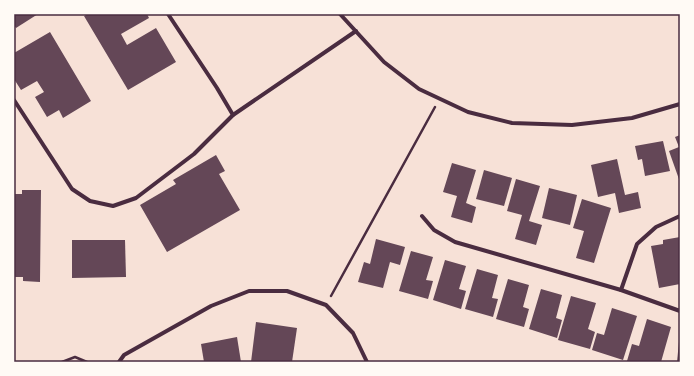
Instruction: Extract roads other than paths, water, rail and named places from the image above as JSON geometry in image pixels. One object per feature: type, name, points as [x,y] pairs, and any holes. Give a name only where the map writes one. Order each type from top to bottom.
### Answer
[{"type":"street","points":[[168,14],[233,115]]},
{"type":"street","points":[[340,14],[384,62],[419,89],[468,112],[512,123],[572,125],[632,118],[680,104]]},
{"type":"street","points":[[14,100],[72,189],[90,201],[113,206],[136,198],[142,194],[194,154],[233,115],[356,31]]},
{"type":"street","points":[[422,216],[434,230],[455,242],[620,290],[680,311]]},
{"type":"street","points":[[620,290],[637,244],[656,227],[680,216]]},
{"type":"street","points":[[119,362],[124,355],[211,306],[249,291],[287,291],[326,305],[353,332],[367,362]]}]
